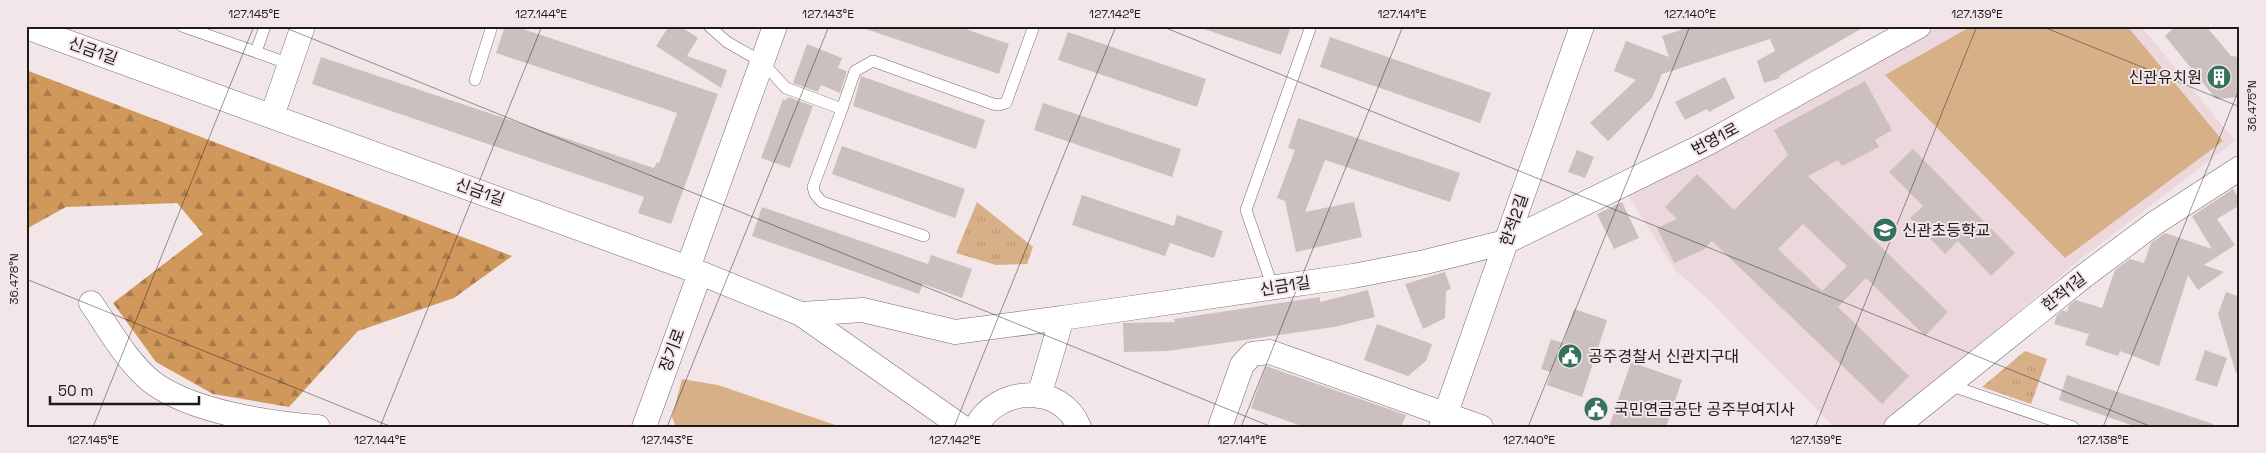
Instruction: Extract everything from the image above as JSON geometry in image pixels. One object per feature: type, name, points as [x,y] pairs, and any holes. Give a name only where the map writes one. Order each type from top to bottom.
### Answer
[{"type":"street","points":[[272,116],[303,26]]},
{"type":"street","points":[[694,270],[775,26]]},
{"type":"street","name":"한적2길","points":[[1444,420],[1582,26]]},
{"type":"street","name":"번영1로","points":[[1506,242],[1708,143],[1919,26]]},
{"type":"street","name":"신금1길","points":[[26,27],[694,270],[801,314],[863,310],[955,332],[1273,288],[1425,262],[1506,242]]},
{"type":"street","name":"한적1길","points":[[1896,427],[1947,384],[2084,276],[2155,223],[2240,168]]},
{"type":"street","name":"장기로","points":[[644,427],[694,270]]},
{"type":"street","points":[[91,303],[131,360],[153,382],[182,398],[210,408],[278,423],[318,427]]},
{"type":"street","points":[[801,314],[962,427]]},
{"type":"street","points":[[1039,396],[1062,318]]},
{"type":"street","points":[[1220,427],[1242,365],[1252,354],[1270,352],[1444,420],[1481,427]]},
{"type":"street","points":[[976,427],[981,417],[995,404],[1012,396],[1049,398],[1065,408],[1079,427]]},
{"type":"lane","points":[[182,26],[290,64]]},
{"type":"lane","points":[[256,52],[265,26]]},
{"type":"lane","points":[[475,80],[492,26]]},
{"type":"lane","points":[[709,26],[727,42],[762,62],[786,88],[842,109]]},
{"type":"lane","points":[[924,236],[822,202],[815,194],[813,187],[855,71],[872,61],[999,105],[1006,103],[1034,26]]},
{"type":"lane","points":[[1273,288],[1246,210],[1311,26]]},
{"type":"lane","points":[[1947,384],[2073,427]]},
{"type":"shaded area","name":"신관초등학교","points":[[1940,26],[2141,26],[2235,141],[2073,265],[1885,427],[1834,427],[1708,299],[1676,271],[1627,194],[1770,120]]},
{"type":"green space","points":[[1972,26],[2127,26],[2223,141],[2065,258],[1885,75]]},
{"type":"green space","points":[[26,70],[512,256],[454,298],[358,331],[289,407],[213,394],[156,362],[113,303],[203,234],[177,203],[66,207],[26,229]]},
{"type":"green space","points":[[977,202],[1033,247],[1027,264],[996,265],[956,253]]},
{"type":"green space","points":[[2025,351],[2047,359],[2031,404],[1982,387]]},
{"type":"green space","points":[[682,379],[718,385],[841,427],[676,427],[672,417]]},
{"type":"building","points":[[505,26],[514,26],[718,94],[671,224],[638,213],[644,197],[312,84],[321,57],[654,168],[657,162],[659,163],[677,113],[496,53]]},
{"type":"building","points":[[669,26],[680,26],[698,38],[687,56],[727,70],[721,88],[656,46]]},
{"type":"building","points":[[867,26],[957,26],[1009,44],[999,74],[866,29]]},
{"type":"building","points":[[1205,26],[1291,26],[1281,55],[1204,29]]},
{"type":"building","points":[[1693,26],[1866,26],[1779,76],[1780,78],[1764,83],[1757,61],[1775,51],[1770,39],[1662,74],[1652,98],[1608,141],[1590,123],[1636,80],[1614,71],[1626,41],[1669,57],[1662,36]]},
{"type":"building","name":"신관유치원","points":[[2176,26],[2206,26],[2231,56],[2240,57],[2240,97],[2216,99],[2165,36]]},
{"type":"building","points":[[1068,32],[1206,79],[1197,107],[1058,60]]},
{"type":"building","points":[[1330,37],[1491,93],[1480,123],[1320,67]]},
{"type":"building","points":[[807,44],[842,58],[838,68],[847,71],[840,93],[821,85],[818,92],[793,83]]},
{"type":"building","points":[[861,76],[985,120],[976,149],[853,106]]},
{"type":"building","points":[[1725,77],[1735,98],[1709,112],[1707,109],[1685,120],[1675,102]]},
{"type":"building","points":[[1865,81],[1892,130],[1875,140],[1879,147],[1842,166],[1838,160],[1808,176],[1948,312],[1925,336],[1866,278],[1838,307],[1909,376],[1882,404],[1712,241],[1703,250],[1674,263],[1657,228],[1677,219],[1665,207],[1697,174],[1734,210],[1788,155],[1774,130]],"holes":[[[1803,224],[1847,266],[1822,291],[1778,249]]]},
{"type":"building","points":[[788,97],[813,106],[790,168],[761,158],[783,99],[786,100]]},
{"type":"building","points":[[1043,103],[1181,149],[1172,177],[1034,130]]},
{"type":"building","points":[[1298,118],[1460,173],[1450,202],[1325,160],[1305,212],[1354,202],[1362,237],[1296,252],[1285,201],[1277,198],[1295,150],[1288,148]]},
{"type":"building","points":[[842,146],[965,189],[955,218],[832,174]]},
{"type":"building","name":"신관초등학교","points":[[1913,149],[2015,253],[1991,276],[1958,241],[1945,254],[1910,218],[1923,206],[1889,172]]},
{"type":"building","points":[[1577,150],[1594,157],[1585,178],[1568,172]]},
{"type":"building","points":[[2233,189],[2240,200],[2240,205],[2217,219],[2235,245],[2204,265],[2224,272],[2198,290],[2188,275],[2159,366],[2120,351],[2118,356],[2085,345],[2089,334],[2054,324],[2057,315],[2063,310],[2067,312],[2069,305],[2076,300],[2102,308],[2115,270],[2130,259],[2144,263],[2151,243],[2165,233],[2212,249],[2192,216]]},
{"type":"building","points":[[1082,195],[1174,226],[1177,215],[1223,231],[1214,258],[1170,243],[1165,256],[1072,225]]},
{"type":"building","points":[[1622,202],[1639,238],[1614,249],[1597,214]]},
{"type":"building","points":[[762,207],[928,264],[931,255],[972,269],[962,298],[923,284],[919,294],[752,236]]},
{"type":"building","points":[[1445,272],[1451,289],[1446,291],[1445,318],[1423,329],[1405,284]]},
{"type":"building","points":[[1368,290],[1375,317],[1334,327],[1168,351],[1124,352],[1123,323],[1175,322],[1174,319],[1320,297],[1320,302]]},
{"type":"building","points":[[2226,292],[2240,297],[2240,373],[2236,373],[2218,314]]},
{"type":"building","name":"공주경찰서 신관지구대","points":[[1574,309],[1607,320],[1582,397],[1547,385],[1551,372],[1541,369],[1551,339],[1563,343]]},
{"type":"building","points":[[1377,324],[1432,344],[1426,361],[1408,376],[1364,360]]},
{"type":"building","points":[[2205,350],[2227,358],[2217,387],[2195,380]]},
{"type":"building","points":[[1631,362],[1682,380],[1666,427],[1609,427]]},
{"type":"building","points":[[1266,366],[1406,415],[1401,427],[1304,427],[1251,408]]},
{"type":"building","points":[[2067,375],[2213,424],[2213,427],[2137,427],[2059,400]]},
{"type":"place","name":"신관유치원","points":[[2219,77]]},
{"type":"place","name":"신관초등학교","points":[[1885,230]]},
{"type":"place","name":"공주경찰서 신관지구대","points":[[1570,356]]},
{"type":"place","name":"국민연금공단 공주부여지사","points":[[1596,409]]}]
